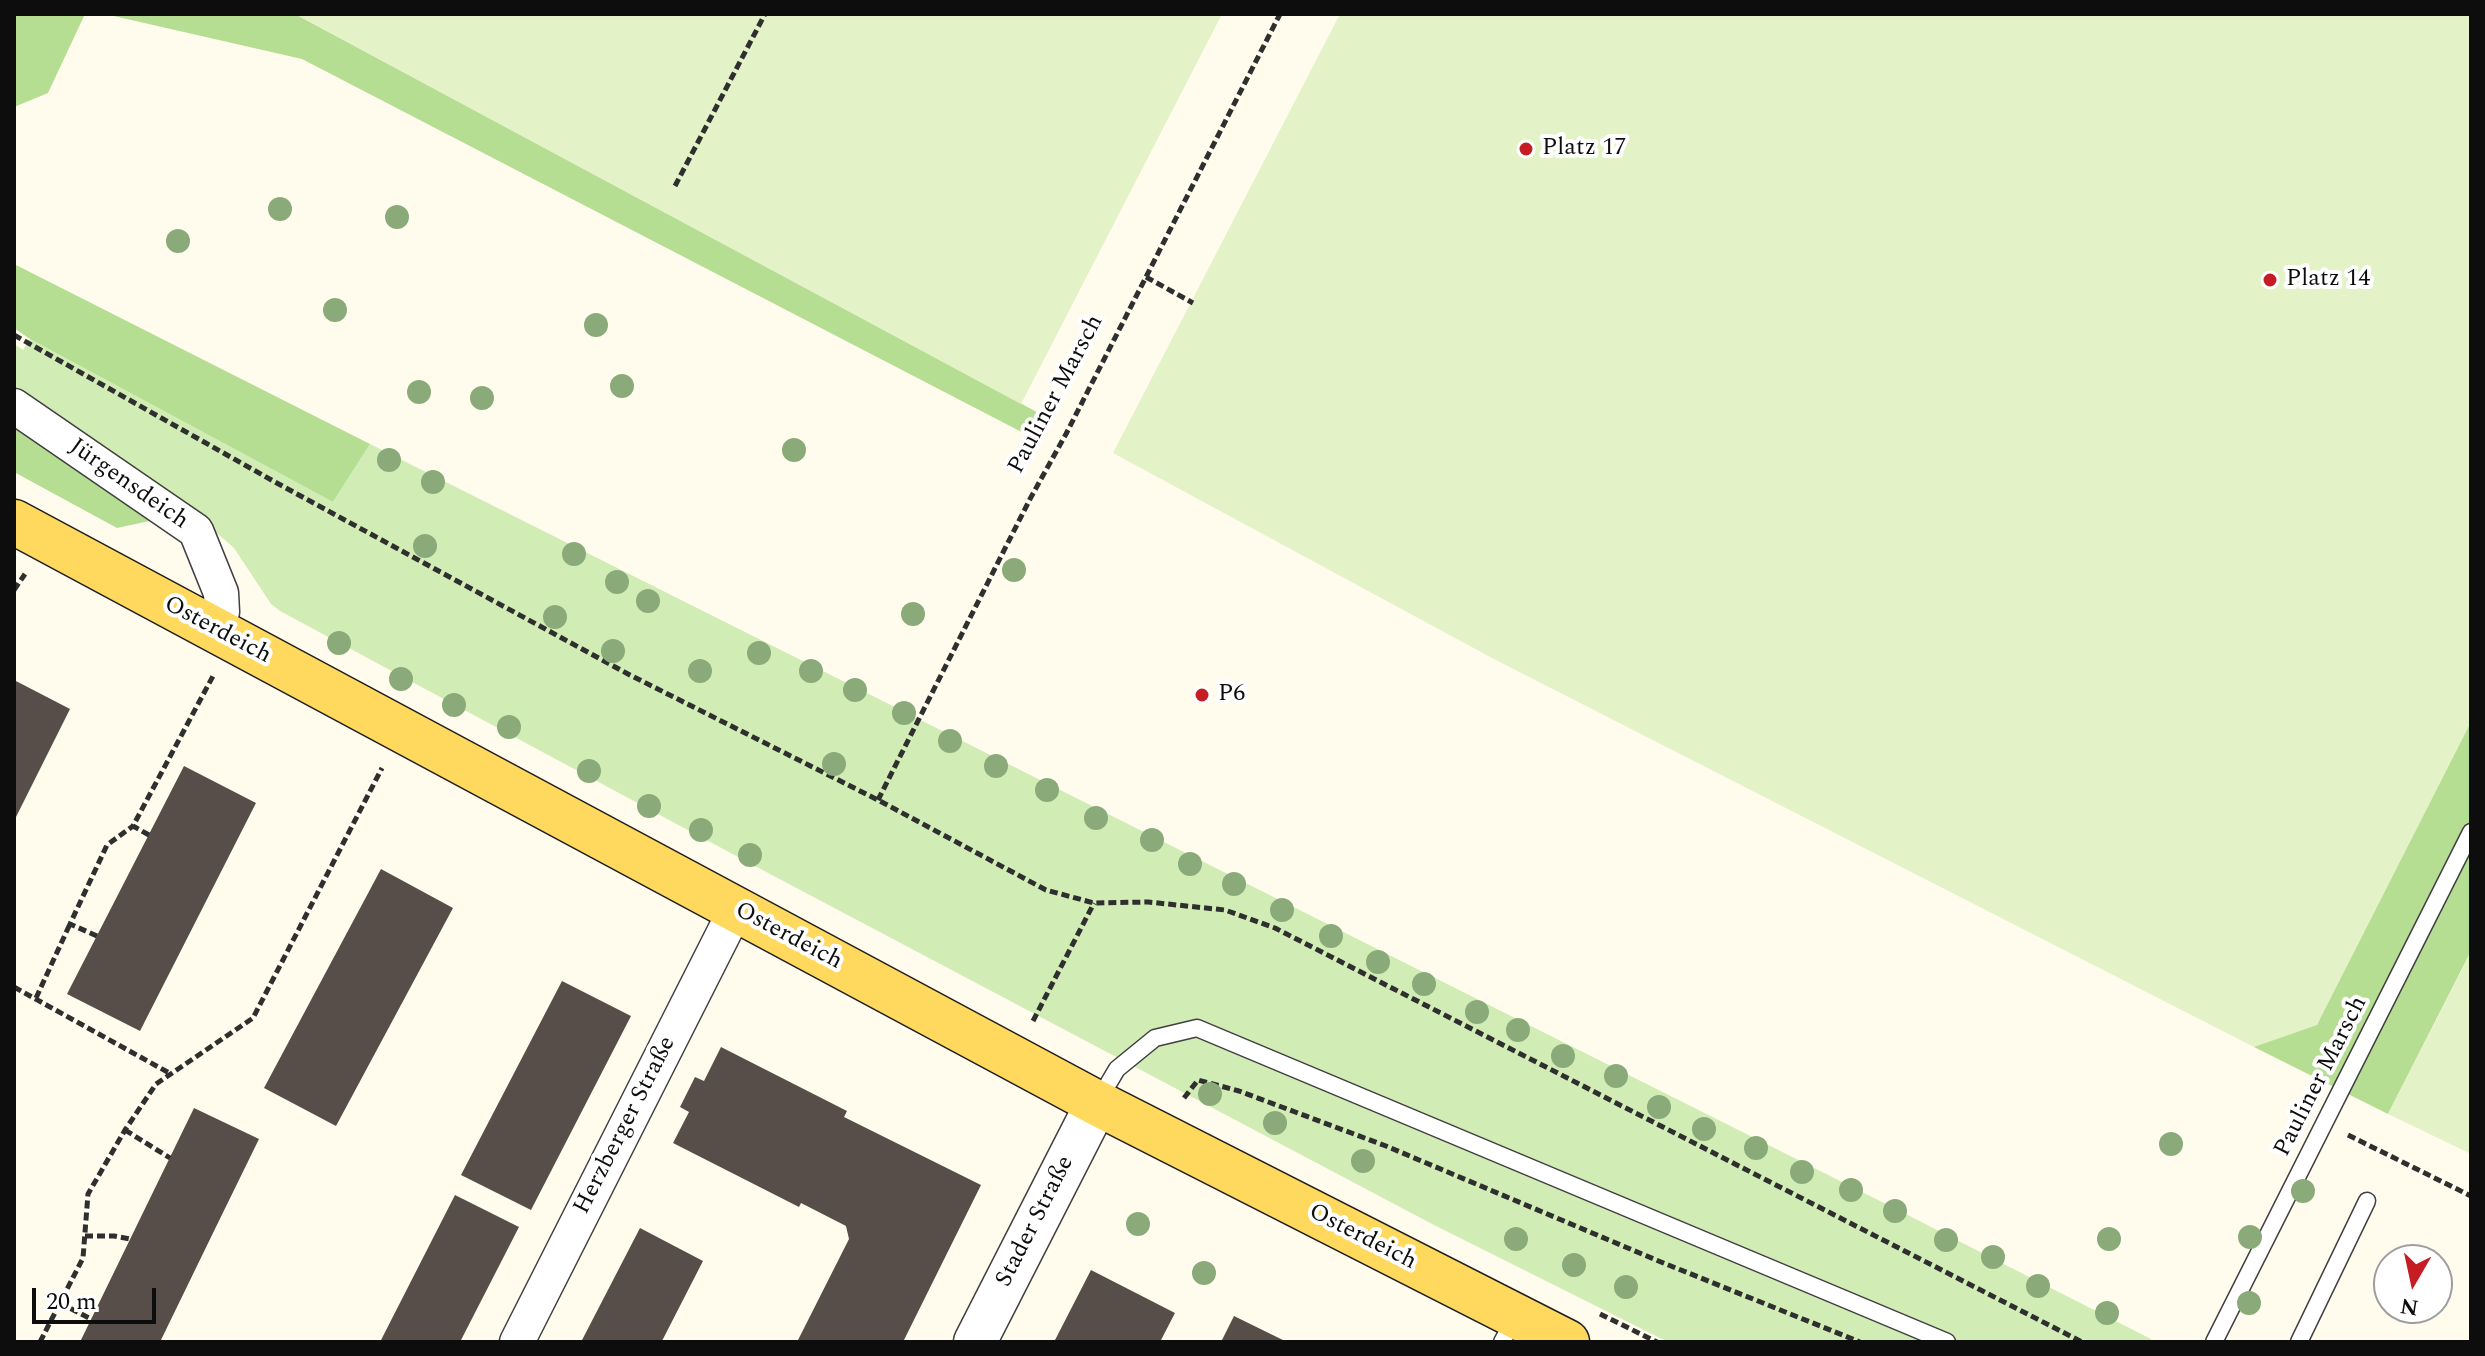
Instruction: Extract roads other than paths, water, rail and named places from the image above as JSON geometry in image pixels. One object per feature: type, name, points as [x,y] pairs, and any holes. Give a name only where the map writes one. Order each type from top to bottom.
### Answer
[{"type":"main road","name":"Osterdeich","points":[[14,522],[1097,1103],[1509,1329],[1567,1342]]},
{"type":"street","name":"Jürgensdeich","points":[[14,406],[196,531],[221,593],[224,635]]},
{"type":"street","name":"Herzberger Straße","points":[[517,1342],[736,909]]},
{"type":"street","name":"Stader Straße","points":[[975,1342],[1097,1103]]},
{"type":"lane","name":"Pauliner Marsch","points":[[2214,1342],[2471,832]]},
{"type":"lane","points":[[1097,1103],[1117,1069],[1155,1038],[1197,1028],[1947,1342]]},
{"type":"lane","points":[[2299,1342],[2367,1201]]},
{"type":"place","name":"Platz 17","points":[[1526,149]]},
{"type":"place","name":"Platz 14","points":[[2270,280]]},
{"type":"place","name":"P6","points":[[1202,695]]}]
